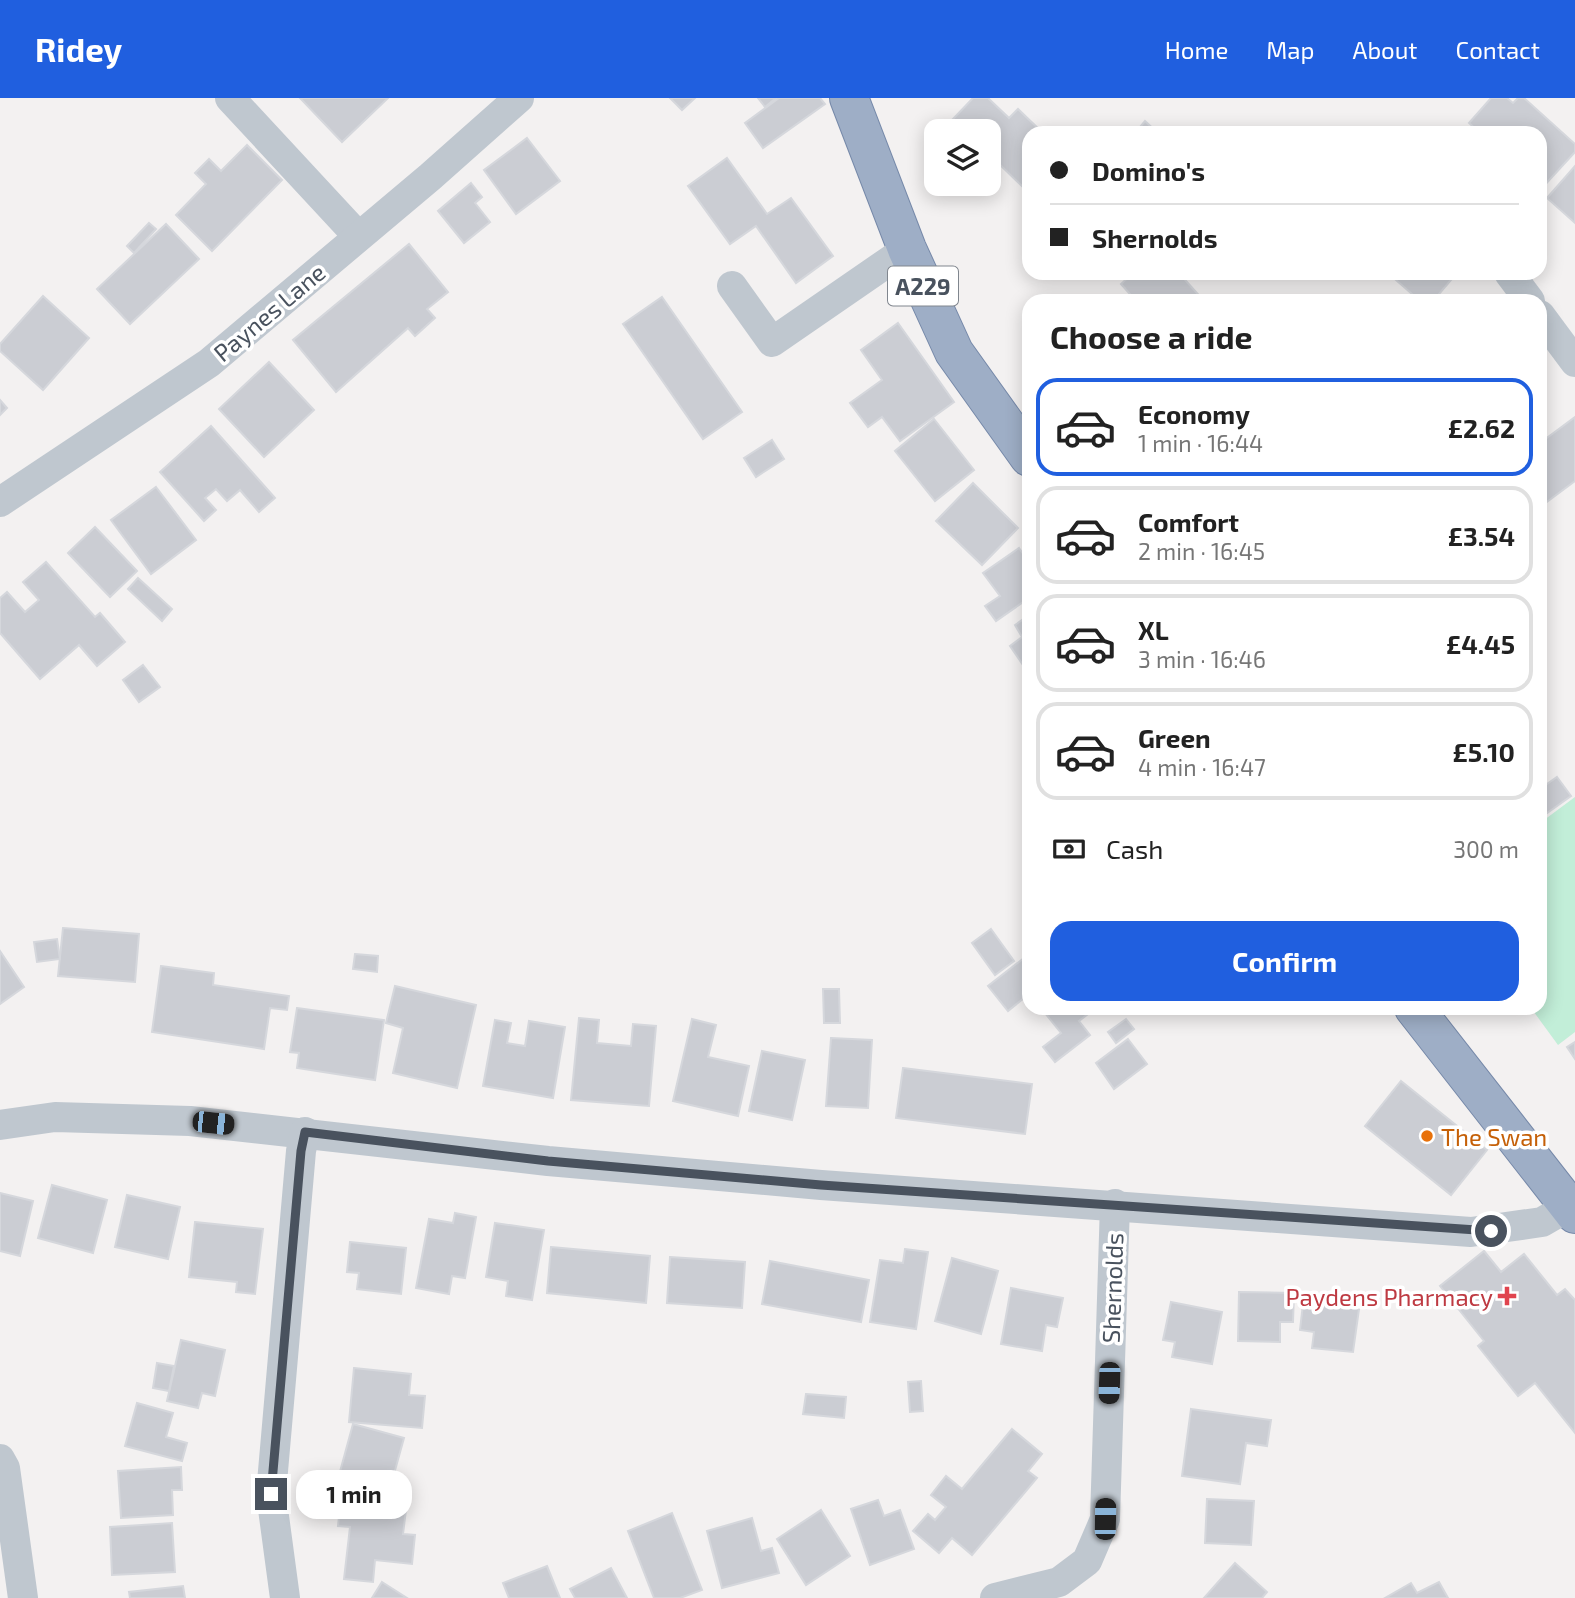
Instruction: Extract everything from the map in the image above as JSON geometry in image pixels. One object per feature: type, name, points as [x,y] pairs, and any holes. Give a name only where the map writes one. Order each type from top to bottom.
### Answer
[{"type":"highway","name":"A229","points":[[849,98],[907,249],[954,352],[1022,447]]},
{"type":"highway","points":[[1419,1015],[1572,1210]]},
{"type":"street","points":[[230,98],[358,236]]},
{"type":"street","name":"Paynes Lane","points":[[0,502],[209,363],[519,98]]},
{"type":"street","points":[[732,286],[772,342],[907,249]]},
{"type":"street","points":[[1547,324],[1575,362]]},
{"type":"street","points":[[0,1125],[55,1117],[104,1117],[305,1132],[548,1161],[712,1175],[1471,1232],[1542,1222],[1572,1210]]},
{"type":"street","points":[[285,1598],[271,1494],[301,1151],[305,1132]]},
{"type":"street","name":"Shernolds","points":[[995,1598],[1059,1582],[1087,1561],[1105,1519],[1115,1204]]},
{"type":"street","points":[[0,1458],[5,1468],[23,1598]]},
{"type":"green space","points":[[1575,797],[1575,1032],[1558,1045],[1536,1015],[1547,1015],[1547,818]]},
{"type":"building","points":[[300,98],[388,98],[342,142]]},
{"type":"building","points":[[670,98],[695,98],[682,110]]},
{"type":"building","points":[[758,98],[776,98],[765,107]]},
{"type":"building","points":[[779,98],[820,98],[825,104],[763,148],[745,123]]},
{"type":"building","points":[[973,98],[988,98],[1009,118],[1018,109],[1036,126],[1022,126],[1022,186],[1001,166],[1001,119],[953,119]]},
{"type":"building","points":[[1491,98],[1507,98],[1513,103],[1518,98],[1524,98],[1575,144],[1575,152],[1547,183],[1547,126],[1472,126],[1469,123]]},
{"type":"building","points":[[527,138],[560,181],[516,214],[484,170]]},
{"type":"building","points":[[247,145],[282,180],[212,251],[176,215],[206,184],[195,173],[209,159],[221,171]]},
{"type":"building","points":[[727,158],[767,214],[791,198],[833,256],[796,283],[756,226],[730,244],[688,186]]},
{"type":"building","points":[[1575,166],[1575,223],[1547,198]]},
{"type":"building","points":[[471,183],[482,197],[475,203],[490,222],[464,243],[438,211]]},
{"type":"building","points":[[149,223],[156,229],[134,253],[127,246]]},
{"type":"building","points":[[166,224],[199,259],[130,324],[97,289]]},
{"type":"building","points":[[409,244],[448,292],[427,309],[435,318],[415,336],[408,328],[336,392],[293,340]]},
{"type":"building","points":[[1125,280],[1185,280],[1198,294],[1130,294],[1121,284]]},
{"type":"building","points":[[1396,280],[1451,280],[1439,294],[1412,294]]},
{"type":"building","points":[[43,296],[89,338],[43,390],[0,351],[0,344]]},
{"type":"building","points":[[662,297],[742,412],[703,439],[623,324]]},
{"type":"building","points":[[898,323],[954,402],[900,441],[882,417],[868,427],[850,403],[882,380],[861,350]]},
{"type":"building","points":[[269,362],[314,410],[264,457],[219,409]]},
{"type":"building","points":[[0,400],[7,408],[0,415]]},
{"type":"building","points":[[1575,417],[1575,481],[1547,502],[1547,438]]},
{"type":"building","points":[[934,419],[974,470],[935,501],[895,451]]},
{"type":"building","points":[[211,426],[275,498],[259,512],[240,490],[227,501],[216,489],[205,498],[216,510],[204,521],[160,472]]},
{"type":"building","points":[[772,440],[784,459],[756,477],[744,458]]},
{"type":"building","points":[[973,483],[1018,528],[982,565],[936,521]]},
{"type":"building","points":[[156,487],[196,540],[151,574],[111,520]]},
{"type":"building","points":[[95,527],[137,571],[110,597],[68,553]]},
{"type":"building","points":[[1019,548],[1022,552],[1022,603],[996,621],[985,606],[1000,596],[983,573]]},
{"type":"building","points":[[46,562],[95,617],[100,613],[125,642],[97,666],[79,645],[40,679],[0,633],[0,598],[7,592],[25,612],[39,600],[23,582]]},
{"type":"building","points":[[138,578],[172,609],[162,621],[128,589]]},
{"type":"building","points":[[1022,620],[1022,637],[1015,625]]},
{"type":"building","points":[[1022,637],[1022,664],[1010,646]]},
{"type":"building","points":[[143,665],[160,687],[139,702],[123,680]]},
{"type":"building","points":[[1557,777],[1571,796],[1547,813],[1547,784]]},
{"type":"building","points":[[63,928],[139,934],[135,982],[58,976]]},
{"type":"building","points":[[991,929],[1014,961],[995,975],[972,943]]},
{"type":"building","points":[[57,939],[60,959],[37,962],[34,942]]},
{"type":"building","points":[[0,951],[24,987],[0,1004]]},
{"type":"building","points":[[355,954],[378,956],[377,972],[353,969]]},
{"type":"building","points":[[1022,959],[1022,1000],[1008,1011],[988,986]]},
{"type":"building","points":[[161,966],[214,973],[213,985],[289,996],[287,1010],[270,1008],[264,1049],[152,1032]]},
{"type":"building","points":[[395,986],[476,1005],[457,1088],[393,1073],[403,1028],[386,1023]]},
{"type":"building","points":[[823,989],[839,989],[840,1023],[824,1023]]},
{"type":"building","points":[[297,1008],[384,1020],[375,1080],[297,1068],[299,1053],[290,1052]]},
{"type":"building","points":[[1047,1015],[1087,1015],[1079,1021],[1090,1035],[1055,1062],[1043,1047],[1061,1033]]},
{"type":"building","points":[[579,1018],[599,1020],[597,1043],[631,1046],[633,1024],[656,1026],[649,1106],[571,1100]]},
{"type":"building","points":[[692,1019],[716,1025],[708,1057],[749,1066],[738,1116],[673,1101]]},
{"type":"building","points":[[1126,1019],[1134,1029],[1116,1043],[1108,1032]]},
{"type":"building","points":[[495,1020],[511,1023],[507,1043],[525,1046],[529,1021],[565,1027],[553,1098],[483,1086]]},
{"type":"building","points":[[831,1038],[872,1040],[868,1108],[826,1106]]},
{"type":"building","points":[[1128,1039],[1147,1064],[1114,1089],[1096,1063]]},
{"type":"building","points":[[1575,1042],[1575,1059],[1567,1047]]},
{"type":"building","points":[[762,1051],[805,1060],[792,1120],[749,1111]]},
{"type":"building","points":[[903,1068],[1032,1084],[1025,1134],[896,1118]]},
{"type":"building","points":[[1401,1081],[1487,1150],[1451,1195],[1365,1126]]},
{"type":"building","points":[[52,1185],[107,1200],[93,1253],[38,1238]]},
{"type":"building","points":[[0,1193],[33,1201],[20,1256],[0,1251]]},
{"type":"building","points":[[127,1195],[180,1207],[168,1259],[115,1247]]},
{"type":"building","points":[[455,1213],[476,1217],[465,1278],[452,1276],[449,1294],[416,1288],[429,1219],[453,1223]]},
{"type":"building","points":[[195,1222],[263,1229],[255,1294],[236,1292],[237,1282],[189,1277]]},
{"type":"building","points":[[495,1223],[544,1230],[532,1300],[506,1296],[508,1281],[486,1277]]},
{"type":"building","points":[[350,1242],[406,1248],[401,1294],[357,1289],[359,1273],[347,1272]]},
{"type":"building","points":[[551,1247],[650,1256],[646,1303],[547,1293]]},
{"type":"building","points":[[905,1249],[928,1252],[916,1329],[870,1322],[880,1260],[903,1263]]},
{"type":"building","points":[[1484,1251],[1501,1272],[1524,1254],[1557,1295],[1565,1289],[1575,1300],[1575,1433],[1535,1383],[1518,1396],[1478,1346],[1484,1341],[1440,1286]]},
{"type":"building","points":[[670,1257],[745,1262],[742,1308],[667,1303]]},
{"type":"building","points":[[952,1258],[998,1271],[981,1334],[935,1321]]},
{"type":"building","points":[[770,1261],[869,1280],[861,1322],[762,1304]]},
{"type":"building","points":[[1011,1288],[1063,1298],[1057,1327],[1046,1325],[1042,1351],[1001,1344]]},
{"type":"building","points":[[1239,1292],[1294,1293],[1293,1322],[1280,1322],[1280,1342],[1238,1341]]},
{"type":"building","points":[[1304,1295],[1360,1302],[1353,1352],[1312,1348],[1314,1332],[1300,1330]]},
{"type":"building","points":[[1171,1302],[1222,1312],[1212,1364],[1172,1357],[1175,1342],[1163,1340]]},
{"type":"building","points":[[181,1340],[225,1350],[215,1396],[202,1393],[198,1408],[167,1401]]},
{"type":"building","points":[[157,1363],[174,1366],[169,1391],[153,1388]]},
{"type":"building","points":[[354,1368],[411,1374],[409,1395],[425,1396],[422,1428],[349,1422]]},
{"type":"building","points":[[921,1381],[923,1411],[910,1412],[908,1382]]},
{"type":"building","points":[[806,1394],[846,1397],[844,1418],[803,1414]]},
{"type":"building","points":[[137,1403],[173,1413],[166,1437],[187,1443],[182,1461],[125,1446]]},
{"type":"building","points":[[1191,1409],[1271,1420],[1267,1446],[1246,1443],[1240,1484],[1182,1476]]},
{"type":"building","points":[[353,1424],[404,1438],[389,1492],[338,1479]]},
{"type":"building","points":[[1012,1429],[1042,1454],[1028,1471],[1037,1478],[972,1555],[952,1538],[939,1553],[913,1531],[928,1514],[935,1520],[946,1507],[931,1495],[946,1476],[962,1489]]},
{"type":"building","points":[[181,1467],[182,1490],[172,1490],[173,1515],[121,1518],[118,1471]]},
{"type":"building","points":[[341,1496],[407,1502],[403,1534],[415,1535],[412,1564],[375,1560],[373,1582],[344,1579],[350,1527],[338,1526]]},
{"type":"building","points":[[1207,1499],[1254,1501],[1251,1545],[1205,1543]]},
{"type":"building","points":[[878,1500],[884,1516],[900,1510],[914,1549],[870,1565],[851,1509]]},
{"type":"building","points":[[821,1510],[850,1556],[806,1585],[777,1539]]},
{"type":"building","points":[[672,1513],[702,1590],[680,1598],[654,1598],[628,1531]]},
{"type":"building","points":[[752,1518],[761,1551],[772,1548],[779,1573],[722,1588],[707,1531]]},
{"type":"building","points":[[172,1523],[175,1572],[112,1575],[110,1527]]},
{"type":"building","points":[[1235,1563],[1267,1592],[1262,1598],[1204,1598]]},
{"type":"building","points":[[547,1566],[560,1598],[509,1598],[503,1583]]},
{"type":"building","points":[[611,1568],[627,1598],[575,1598],[570,1589]]},
{"type":"building","points":[[382,1582],[407,1598],[372,1598]]},
{"type":"building","points":[[1439,1582],[1448,1598],[1385,1598],[1411,1583],[1417,1593]]},
{"type":"building","points":[[183,1586],[185,1598],[130,1598],[129,1592]]},
{"type":"place","name":"The Swan","points":[[1427,1136]]},
{"type":"place","name":"Paydens Pharmacy","points":[[1507,1296]]},
{"type":"route","points":[[271,1494],[301,1151],[305,1132],[548,1161],[821,1185],[1115,1204],[1471,1232],[1491,1231]]}]
